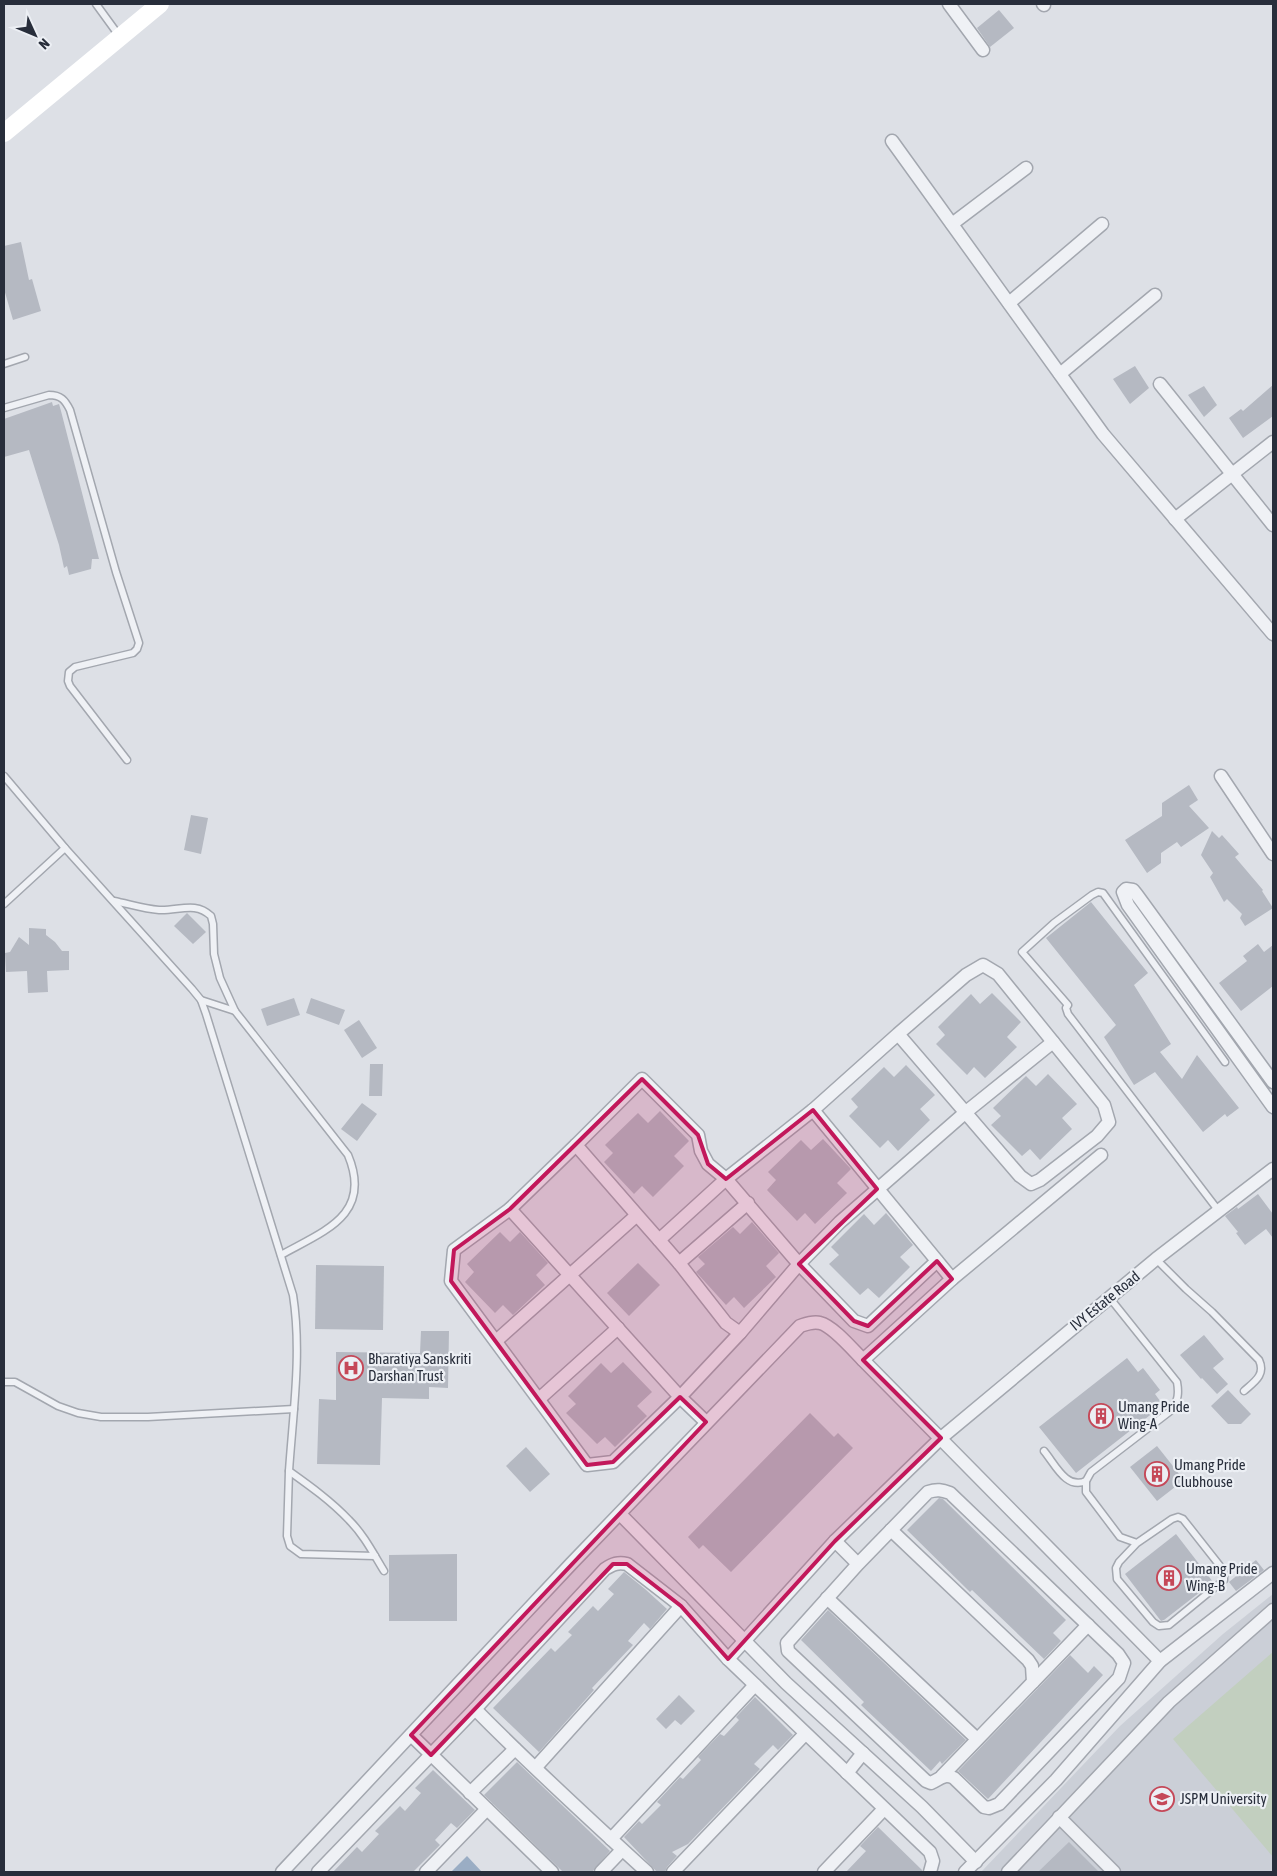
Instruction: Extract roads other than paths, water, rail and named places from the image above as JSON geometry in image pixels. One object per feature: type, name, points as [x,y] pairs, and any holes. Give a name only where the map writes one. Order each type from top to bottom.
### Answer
[{"type":"main road","points":[[4,133],[160,4]]},
{"type":"street","points":[[949,4],[983,50]]},
{"type":"street","points":[[892,141],[1103,434],[1273,634]]},
{"type":"street","points":[[952,224],[1026,168]]},
{"type":"street","points":[[1009,303],[1102,224]]},
{"type":"street","points":[[1060,374],[1155,294]]},
{"type":"street","points":[[1160,384],[1273,525]]},
{"type":"street","points":[[1175,519],[1273,442]]},
{"type":"street","points":[[1221,776],[1273,854]]},
{"type":"street","points":[[1273,1082],[1137,895],[1133,890],[1126,889],[1123,895],[1128,905],[1204,1022],[1273,1107]]},
{"type":"street","points":[[659,1240],[726,1179],[812,1110],[898,1034],[966,975],[983,965],[998,974],[1104,1105],[1109,1122],[1097,1136],[1040,1180],[1031,1184],[1020,1176],[898,1034]]},
{"type":"street","points":[[937,1261],[868,1326],[854,1321],[799,1264],[726,1179],[708,1164],[701,1151],[698,1135],[642,1079],[510,1209],[454,1250],[452,1281],[587,1465],[613,1462],[680,1397],[740,1334],[799,1264],[840,1222],[966,1112],[1053,1042]]},
{"type":"street","points":[[812,1110],[952,1279]]},
{"type":"street","points":[[576,1145],[679,1263],[726,1323],[740,1334]]},
{"type":"street","points":[[863,1360],[952,1279],[1101,1155]]},
{"type":"street","name":"IVY Estate Road","points":[[728,1659],[834,1541],[941,1438],[1109,1297],[1218,1210],[1273,1169]]},
{"type":"street","points":[[679,1263],[748,1203]]},
{"type":"street","points":[[510,1209],[680,1397],[706,1422]]},
{"type":"street","points":[[496,1342],[637,1215]]},
{"type":"street","points":[[282,1872],[706,1422],[800,1326],[809,1323],[819,1322],[828,1326],[1160,1661]]},
{"type":"street","points":[[538,1399],[618,1328]]},
{"type":"street","points":[[942,1776],[954,1778],[984,1808],[999,1804],[1119,1678],[1124,1663],[1118,1654],[1088,1625],[950,1493],[942,1490],[928,1492],[858,1564],[787,1643],[788,1651],[926,1782],[931,1783],[942,1776],[1088,1625]]},
{"type":"street","points":[[620,1514],[786,1683],[922,1806],[976,1862]]},
{"type":"street","points":[[891,1530],[1028,1660],[1032,1666],[1033,1682]]},
{"type":"street","points":[[834,1541],[858,1564]]},
{"type":"street","points":[[318,1872],[475,1709],[605,1569],[613,1564],[620,1563],[628,1564],[681,1606],[728,1659],[930,1852],[933,1861],[930,1872]]},
{"type":"street","points":[[965,1872],[1056,1780],[1160,1661],[1273,1573]]},
{"type":"street","points":[[827,1598],[977,1740]]},
{"type":"street","points":[[536,1767],[681,1606]]},
{"type":"street","points":[[1008,1872],[1168,1702],[1273,1610]]},
{"type":"street","points":[[611,1839],[755,1685]]},
{"type":"street","points":[[475,1709],[515,1749],[647,1872]]},
{"type":"street","points":[[673,1872],[805,1734]]},
{"type":"street","points":[[411,1735],[552,1872]]},
{"type":"street","points":[[470,1793],[515,1749]]},
{"type":"street","points":[[847,1773],[863,1753]]},
{"type":"street","points":[[426,1872],[487,1809]]},
{"type":"street","points":[[824,1872],[884,1809]]},
{"type":"street","points":[[1059,1817],[1114,1872]]},
{"type":"street","points":[[600,1872],[622,1850]]},
{"type":"lane","points":[[96,4],[120,38]]},
{"type":"lane","points":[[4,364],[25,357]]},
{"type":"lane","points":[[4,408],[49,395],[56,395],[62,397],[70,410],[116,572],[139,643],[134,653],[75,667],[69,672],[68,680],[70,686],[127,760]]},
{"type":"lane","points":[[4,776],[65,848],[201,1000],[293,1294],[297,1318],[297,1360],[289,1471],[288,1542],[295,1551],[301,1554],[375,1556]]},
{"type":"lane","points":[[4,904],[65,848]]},
{"type":"lane","points":[[1218,1210],[1068,1014],[1066,1008],[1068,1004],[1022,952],[1054,922],[1092,895],[1098,892],[1103,894],[1108,898],[1170,985],[1204,1022],[1225,1062]]},
{"type":"lane","points":[[112,900],[153,910],[190,907],[205,911],[211,916],[214,954],[220,978],[235,1011],[348,1155],[356,1182],[353,1198],[347,1211],[336,1224],[281,1255]]},
{"type":"lane","points":[[201,1000],[235,1011]]},
{"type":"lane","points":[[1204,1022],[1221,1009]]},
{"type":"lane","points":[[1156,1259],[1212,1312],[1258,1360],[1262,1372],[1259,1378],[1244,1391]]},
{"type":"lane","points":[[1109,1297],[1177,1382],[1179,1392],[1173,1409],[1090,1472],[1086,1481],[1086,1492],[1120,1538],[1137,1543],[1178,1517],[1183,1519],[1224,1571],[1224,1580],[1169,1625],[1159,1626],[1153,1622],[1117,1579],[1116,1568],[1119,1562],[1137,1543]]},
{"type":"lane","points":[[4,1382],[15,1382],[58,1406],[78,1413],[100,1417],[148,1418],[294,1409]]},
{"type":"lane","points":[[1044,1450],[1068,1481],[1077,1484],[1086,1481]]},
{"type":"lane","points":[[289,1471],[319,1493],[349,1520],[366,1540],[384,1570]]},
{"type":"water","points":[[467,1856],[482,1872],[451,1872]]},
{"type":"place","name":"Bharatiya Sanskriti Darshan Trust","points":[[351,1368]]},
{"type":"place","name":"Umang Pride Wing-A","points":[[1101,1416]]},
{"type":"place","name":"Umang Pride Clubhouse","points":[[1157,1474]]},
{"type":"place","name":"Umang Pride Wing-B","points":[[1169,1578]]},
{"type":"place","name":"JSPM University","points":[[1162,1799]]}]
